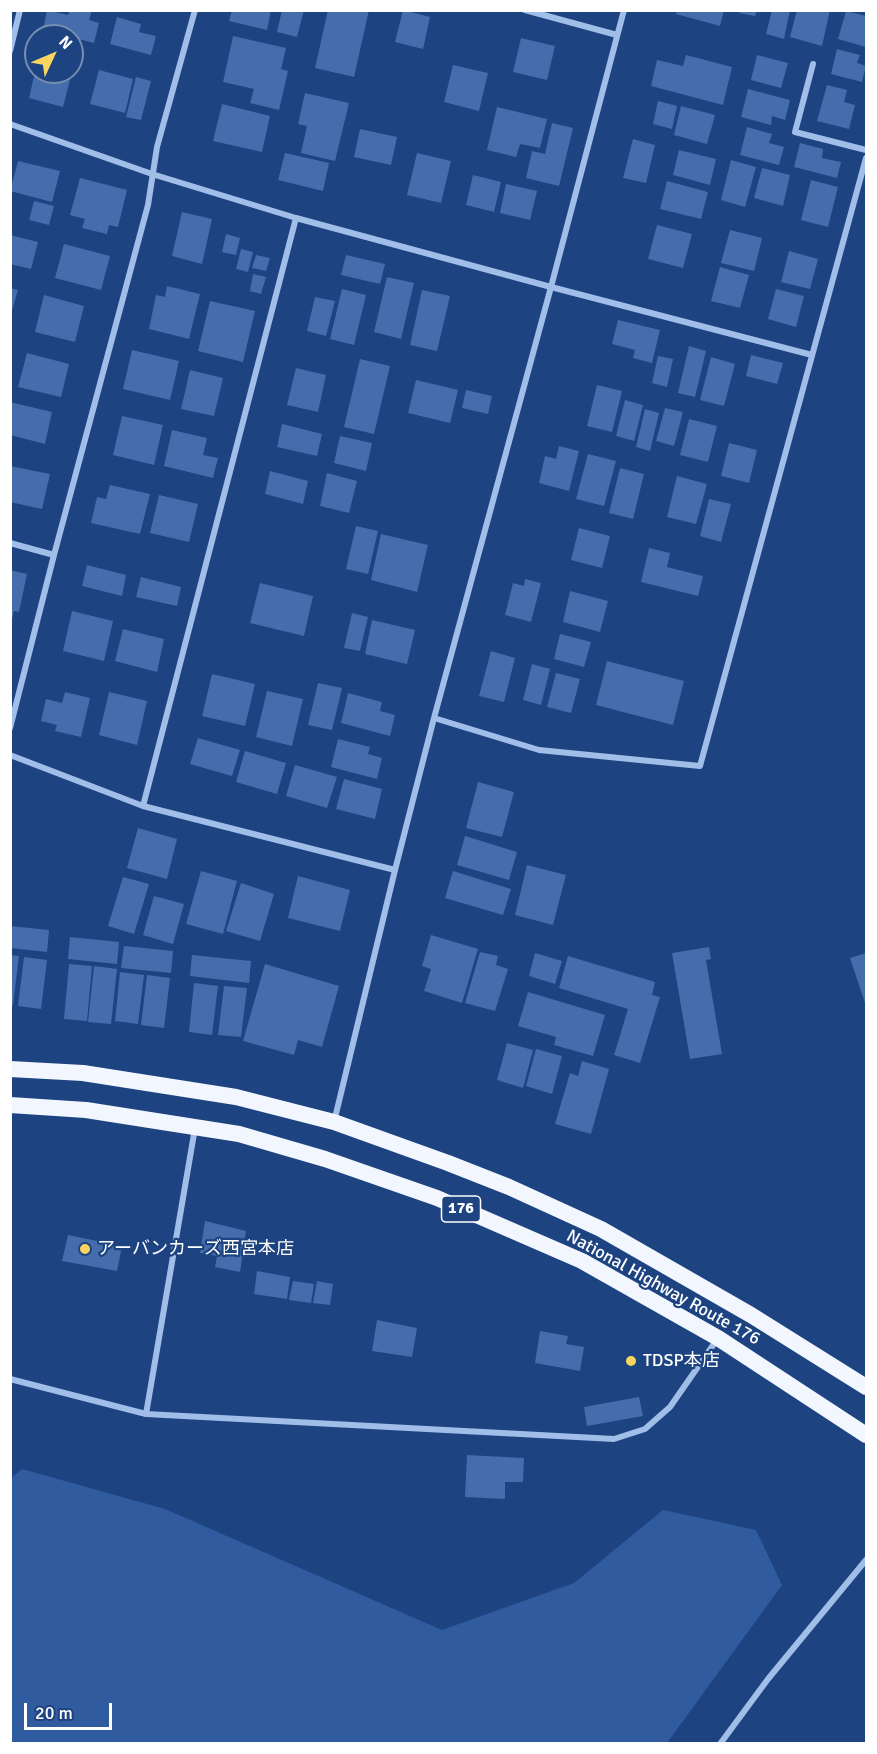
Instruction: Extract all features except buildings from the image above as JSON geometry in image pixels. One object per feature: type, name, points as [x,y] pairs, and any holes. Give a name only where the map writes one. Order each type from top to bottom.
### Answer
[{"type":"highway","name":"National Highway Route 176","points":[[10,1069],[82,1073],[236,1097],[334,1122],[509,1186],[601,1229],[751,1315],[867,1387]]},
{"type":"highway","name":"National Highway Route 176","points":[[10,1105],[86,1110],[239,1134],[314,1156],[436,1198],[582,1261],[718,1338],[867,1435]]},
{"type":"street","points":[[10,51],[20,10]]},
{"type":"street","points":[[10,728],[148,205],[157,147],[195,10]]},
{"type":"street","points":[[525,10],[617,35]]},
{"type":"street","points":[[334,1122],[434,718],[624,10]]},
{"type":"street","points":[[813,64],[795,132],[867,150]]},
{"type":"street","points":[[10,124],[152,174],[296,218],[812,355]]},
{"type":"street","points":[[434,718],[539,750],[700,766],[867,158]]},
{"type":"street","points":[[143,806],[296,218]]},
{"type":"street","points":[[10,543],[54,555]]},
{"type":"street","points":[[10,755],[143,806],[395,870]]},
{"type":"street","points":[[146,1414],[195,1127]]},
{"type":"street","points":[[10,1379],[146,1414],[614,1439],[645,1429],[670,1407],[718,1338]]},
{"type":"street","points":[[720,1743],[768,1679],[867,1560]]},
{"type":"shaded area","points":[[22,1469],[165,1509],[442,1630],[574,1583],[663,1510],[756,1530],[782,1585],[667,1743],[11,1743],[10,1479]]},
{"type":"place","name":"アーバンカーズ西宮本店","points":[[85,1249]]},
{"type":"place","name":"TDSP本店","points":[[631,1361]]}]
